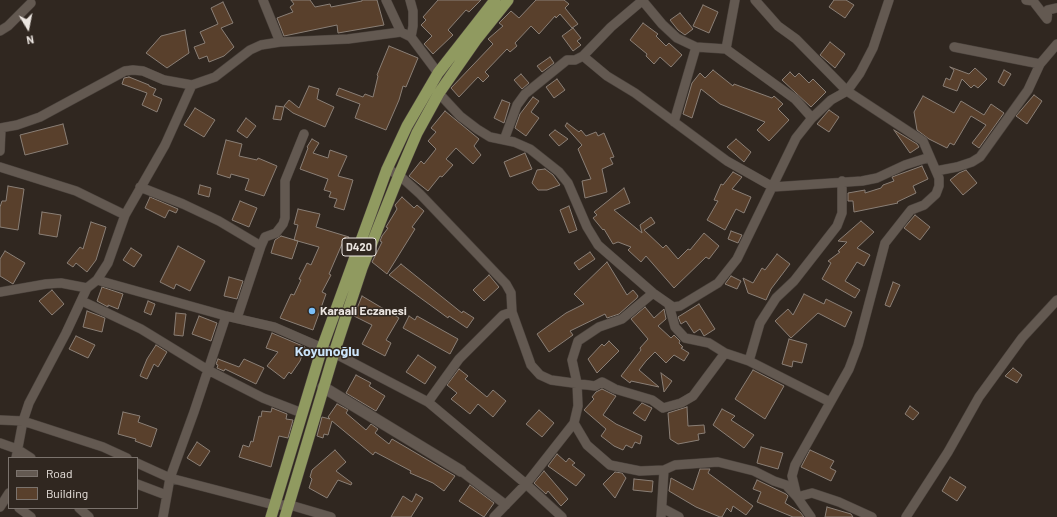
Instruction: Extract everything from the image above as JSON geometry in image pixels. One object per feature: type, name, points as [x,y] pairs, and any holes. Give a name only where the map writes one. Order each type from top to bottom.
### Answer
[{"type":"highway","name":"D420","points":[[284,517],[290,505],[334,353],[362,268],[399,175],[436,90],[438,73],[495,0]]},
{"type":"highway","name":"D420","points":[[270,517],[322,348],[387,169],[407,126],[508,0]]},
{"type":"street","points":[[263,0],[280,42]]},
{"type":"street","points":[[386,0],[401,32],[410,37],[438,73]]},
{"type":"street","points":[[410,0],[413,18],[410,37]]},
{"type":"street","points":[[504,140],[517,105],[525,94],[567,60],[575,60],[583,56],[611,27],[642,0],[662,24],[677,38],[696,47],[726,49],[785,91],[812,118]]},
{"type":"street","points":[[726,49],[735,0]]},
{"type":"street","points":[[755,0],[778,26],[796,39],[847,91],[923,141],[939,178],[939,186],[936,194],[924,205],[911,210],[885,243],[858,345],[849,369],[795,465],[792,476],[796,497]]},
{"type":"street","points":[[436,90],[460,116],[477,129],[490,137],[530,149],[559,172],[568,183],[587,227],[598,245],[668,305],[673,307],[680,306],[718,283],[737,259],[773,188],[796,138],[812,118],[831,100],[847,91],[860,74],[873,48],[889,0]]},
{"type":"street","points":[[1031,0],[1047,19],[1048,10],[1057,8]]},
{"type":"street","points":[[0,31],[8,26],[31,3]]},
{"type":"street","points":[[0,149],[0,128],[17,125],[40,116],[125,71],[133,70],[143,72],[164,80],[192,85],[215,77],[250,50],[261,45],[280,42],[348,39],[401,32]]},
{"type":"street","points":[[936,170],[957,167],[972,162],[980,157],[1028,90],[1040,64],[1057,44]]},
{"type":"street","points":[[674,122],[696,47]]},
{"type":"street","points":[[954,47],[1040,64]]},
{"type":"street","points":[[583,56],[607,76],[635,93],[727,161],[773,188],[842,181],[862,181],[877,178],[905,165],[930,157]]},
{"type":"street","points":[[17,454],[23,421],[29,403],[82,301],[87,288],[98,280],[108,263],[125,216],[165,145],[192,85]]},
{"type":"street","points":[[236,318],[265,237],[276,233],[283,224],[285,218],[285,181],[304,134]]},
{"type":"street","points":[[0,167],[76,191],[125,216]]},
{"type":"street","points":[[387,169],[399,175],[420,194],[506,284],[511,293],[512,312],[531,365],[540,376],[551,380],[595,386],[602,382],[615,388],[652,400],[664,408],[681,403],[693,396],[725,353]]},
{"type":"street","points":[[749,361],[760,323],[776,298],[794,281],[837,226],[842,213],[842,181]]},
{"type":"street","points":[[140,187],[183,204],[219,221],[261,246]]},
{"type":"street","points":[[98,280],[226,316],[274,327],[334,353],[428,402],[526,484],[562,517]]},
{"type":"street","points":[[0,292],[46,284],[61,284],[87,288]]},
{"type":"street","points":[[494,517],[526,484],[574,423],[578,406],[577,383],[572,360],[578,341],[599,327],[622,319],[653,293]]},
{"type":"street","points":[[906,517],[948,452],[979,397],[1022,338],[1057,300]]},
{"type":"street","points":[[82,301],[141,329],[208,370],[263,398],[302,413]]},
{"type":"street","points":[[668,305],[675,327],[685,338],[709,343],[725,353],[749,361],[830,402]]},
{"type":"street","points":[[428,402],[459,359],[503,315],[512,312]]},
{"type":"street","points":[[163,517],[170,478],[226,316]]},
{"type":"street","points":[[324,387],[461,471],[506,505]]},
{"type":"street","points":[[0,420],[23,421],[103,447],[125,457]]},
{"type":"street","points":[[574,423],[588,445],[610,465],[640,471],[664,470],[675,465],[718,462],[754,471],[786,485],[811,517]]},
{"type":"street","points":[[0,443],[17,454],[28,457]]},
{"type":"street","points":[[138,463],[170,478],[274,505],[290,505],[331,517]]},
{"type":"street","points":[[664,470],[662,512],[680,517]]},
{"type":"street","points":[[138,484],[166,496]]},
{"type":"street","points":[[796,497],[812,493],[839,502],[872,517]]},
{"type":"street","points":[[0,507],[8,497]]},
{"type":"street","points":[[274,505],[284,517]]},
{"type":"street","points":[[20,509],[31,517]]},
{"type":"street","points":[[80,509],[89,517]]},
{"type":"building","points":[[291,0],[310,0],[315,7],[330,4],[331,7],[362,0],[377,0],[384,25],[338,33],[337,25],[284,36],[277,18],[293,12],[290,7],[294,4]]},
{"type":"building","points":[[438,0],[481,0],[469,12],[466,10],[448,30],[453,35],[433,54],[424,44],[432,36],[421,25],[426,20],[423,17]]},
{"type":"building","points":[[536,0],[564,0],[569,4],[565,8],[578,24],[572,28],[560,14],[556,18],[555,16],[539,34],[531,26],[515,43],[517,46],[510,52],[507,49],[485,72],[489,76],[483,82],[478,77],[459,97],[451,88],[493,44],[488,39],[503,26],[499,23],[511,11],[519,18]]},
{"type":"building","points":[[834,0],[846,0],[854,5],[845,18],[829,7]]},
{"type":"building","points":[[223,2],[233,23],[221,28],[234,47],[224,56],[209,62],[207,56],[199,59],[194,47],[205,43],[200,32],[218,24],[211,8]]},
{"type":"building","points":[[703,5],[718,12],[709,33],[693,26]]},
{"type":"building","points":[[680,13],[693,29],[685,35],[678,30],[670,20]]},
{"type":"building","points":[[643,23],[658,34],[656,36],[666,46],[669,43],[682,55],[671,67],[660,57],[654,64],[646,56],[647,54],[630,40]]},
{"type":"building","points":[[573,28],[581,38],[577,41],[581,45],[573,51],[562,36]]},
{"type":"building","points":[[185,30],[189,53],[167,68],[146,53],[161,36]]},
{"type":"building","points":[[830,42],[845,54],[835,68],[820,55]]},
{"type":"building","points":[[389,46],[418,58],[406,87],[403,86],[399,100],[386,130],[355,118],[360,104],[336,95],[339,88],[363,97],[365,94],[373,97],[377,75]]},
{"type":"building","points":[[550,57],[554,63],[542,72],[537,66]]},
{"type":"building","points":[[950,67],[969,74],[975,68],[987,79],[978,88],[974,85],[971,88],[962,79],[957,91],[943,86],[946,78],[950,80],[954,70]]},
{"type":"building","points":[[713,70],[733,86],[734,84],[772,98],[774,96],[783,104],[778,109],[789,120],[769,141],[757,130],[765,122],[720,104],[701,89],[692,118],[683,114],[692,83],[700,73],[705,78]]},
{"type":"building","points":[[1004,70],[1011,74],[1004,86],[998,82]]},
{"type":"building","points":[[790,72],[795,77],[799,73],[809,83],[813,79],[826,92],[811,107],[782,80]]},
{"type":"building","points":[[521,74],[529,83],[522,89],[514,80]]},
{"type":"building","points":[[129,77],[156,89],[153,95],[162,99],[157,112],[142,105],[147,93],[122,84],[124,78]]},
{"type":"building","points":[[557,79],[565,90],[554,98],[546,87]]},
{"type":"building","points":[[309,86],[319,89],[317,99],[334,107],[325,127],[293,113],[284,106],[289,100],[299,108]]},
{"type":"building","points":[[1034,95],[1042,101],[1027,124],[1016,116]]},
{"type":"building","points":[[923,96],[954,113],[961,101],[984,115],[991,104],[1004,113],[979,148],[972,143],[986,125],[971,116],[954,145],[950,143],[947,148],[929,139],[917,130],[914,112]]},
{"type":"building","points":[[533,97],[539,101],[531,112],[539,118],[526,136],[515,128],[520,114]]},
{"type":"building","points":[[502,100],[510,103],[504,123],[494,118]]},
{"type":"building","points":[[276,106],[284,107],[281,120],[273,119]]},
{"type":"building","points":[[195,108],[215,120],[204,137],[184,125]]},
{"type":"building","points":[[829,110],[839,117],[829,132],[817,124]]},
{"type":"building","points":[[445,111],[479,139],[474,146],[481,155],[473,164],[456,148],[446,159],[453,165],[442,177],[440,176],[428,191],[409,176],[421,161],[424,164],[436,149],[428,141],[436,132],[431,128]]},
{"type":"building","points":[[246,118],[256,126],[247,138],[237,131]]},
{"type":"building","points":[[567,123],[579,132],[581,130],[586,136],[596,132],[598,136],[604,133],[614,157],[610,158],[613,164],[602,169],[607,192],[585,198],[582,181],[591,179],[578,149],[582,145],[565,126]]},
{"type":"building","points":[[63,124],[68,144],[25,155],[20,135]]},
{"type":"building","points":[[555,130],[568,139],[559,146],[549,135]]},
{"type":"building","points":[[894,130],[917,144],[919,147],[910,153]]},
{"type":"building","points":[[312,139],[319,143],[313,153],[328,158],[330,150],[347,156],[338,176],[353,180],[344,210],[334,207],[337,199],[329,197],[331,192],[324,190],[328,179],[300,169],[308,148],[307,147]]},
{"type":"building","points":[[736,139],[751,152],[744,162],[727,147]]},
{"type":"building","points":[[226,140],[242,144],[239,156],[257,160],[258,158],[277,166],[264,196],[245,190],[249,179],[231,174],[230,178],[217,174]]},
{"type":"building","points":[[525,153],[532,169],[510,177],[504,162]]},
{"type":"building","points":[[922,166],[928,179],[913,186],[916,193],[897,202],[898,203],[854,212],[853,201],[848,201],[848,193],[865,190],[865,193],[881,188],[883,185],[894,181],[892,177]]},
{"type":"building","points":[[545,169],[553,175],[560,185],[547,190],[538,190],[532,183],[537,170]]},
{"type":"building","points":[[966,170],[977,183],[963,195],[950,180]]},
{"type":"building","points":[[733,172],[742,177],[732,189],[751,197],[744,213],[736,209],[725,230],[707,220],[718,201],[714,200],[721,184],[723,185]]},
{"type":"building","points":[[200,185],[211,188],[209,197],[198,194]]},
{"type":"building","points":[[8,186],[24,189],[18,230],[0,227],[0,207],[2,201],[6,201]]},
{"type":"building","points":[[624,188],[630,203],[614,210],[642,233],[640,225],[651,217],[655,223],[644,230],[663,248],[666,245],[678,259],[688,249],[690,250],[704,233],[719,246],[709,259],[706,257],[674,288],[646,256],[641,262],[628,250],[631,247],[618,242],[613,244],[604,229],[603,230],[593,218],[597,215],[594,212]]},
{"type":"building","points":[[150,197],[178,209],[176,213],[169,210],[165,218],[145,208]]},
{"type":"building","points":[[402,197],[414,208],[417,205],[424,211],[412,227],[415,229],[387,274],[372,262],[382,242],[380,241],[382,236],[388,228],[386,227],[397,209],[395,205]]},
{"type":"building","points":[[240,201],[257,208],[249,227],[232,220]]},
{"type":"building","points":[[569,206],[577,230],[569,233],[560,210]]},
{"type":"building","points":[[298,209],[320,214],[316,227],[349,237],[346,245],[342,244],[329,274],[331,275],[322,292],[326,294],[313,330],[280,318],[291,294],[294,295],[301,280],[299,279],[307,263],[311,265],[319,247],[294,240],[298,225],[294,224]]},
{"type":"building","points":[[42,212],[61,215],[57,237],[39,234]]},
{"type":"building","points":[[915,215],[930,227],[920,240],[904,228]]},
{"type":"building","points":[[861,221],[874,232],[857,248],[870,255],[864,266],[857,262],[845,281],[860,290],[855,298],[822,279],[831,263],[828,261],[840,252],[838,251],[847,242],[838,241]]},
{"type":"building","points":[[91,222],[106,227],[96,260],[87,272],[76,263],[73,267],[67,263],[80,247],[83,249]]},
{"type":"building","points":[[731,231],[742,235],[738,243],[728,239]]},
{"type":"building","points":[[281,236],[298,241],[292,259],[271,253],[275,240]]},
{"type":"building","points":[[178,246],[205,261],[190,291],[176,284],[174,289],[160,282]]},
{"type":"building","points":[[131,248],[142,255],[134,267],[123,260]]},
{"type":"building","points":[[5,251],[25,263],[13,284],[0,276],[0,259]]},
{"type":"building","points":[[590,252],[595,259],[579,270],[574,263]]},
{"type":"building","points":[[777,254],[790,264],[771,289],[766,300],[748,293],[743,278],[753,283],[762,268],[765,270]]},
{"type":"building","points":[[607,262],[627,295],[633,290],[638,296],[637,298],[619,314],[607,318],[605,314],[570,331],[573,335],[549,352],[537,334],[566,313],[584,304],[574,294]]},
{"type":"building","points":[[401,264],[462,313],[463,311],[474,318],[467,328],[449,316],[448,318],[389,275]]},
{"type":"building","points":[[489,275],[499,287],[484,301],[473,290]]},
{"type":"building","points":[[731,276],[741,281],[737,289],[725,284]]},
{"type":"building","points":[[229,277],[243,281],[237,299],[224,296]]},
{"type":"building","points":[[893,282],[900,285],[890,307],[885,305]]},
{"type":"building","points":[[102,287],[123,294],[118,309],[108,305],[108,307],[97,301]]},
{"type":"building","points":[[52,290],[64,304],[52,315],[39,301]]},
{"type":"building","points":[[804,294],[824,304],[826,299],[852,312],[845,327],[818,313],[791,338],[775,321],[788,309],[793,315]]},
{"type":"building","points":[[362,296],[399,318],[386,340],[391,343],[385,356],[362,344],[372,325],[354,316]]},
{"type":"building","points":[[148,301],[155,304],[151,315],[144,312]]},
{"type":"building","points":[[699,304],[715,329],[704,336],[700,329],[694,333],[686,321],[681,324],[678,317]]},
{"type":"building","points":[[645,307],[654,318],[664,309],[666,319],[658,326],[671,338],[674,335],[680,341],[679,343],[683,347],[681,348],[689,353],[684,361],[674,355],[666,363],[655,352],[646,361],[639,370],[659,387],[631,381],[630,383],[621,376],[648,339],[631,319]]},
{"type":"building","points":[[87,311],[105,318],[102,332],[83,327]]},
{"type":"building","points":[[176,313],[186,314],[183,336],[174,335]]},
{"type":"building","points":[[199,316],[217,323],[211,341],[192,334]]},
{"type":"building","points":[[409,316],[415,320],[417,316],[458,339],[450,354],[403,328]]},
{"type":"building","points":[[272,333],[305,347],[300,361],[291,374],[289,372],[284,379],[267,366],[278,352],[266,348]]},
{"type":"building","points":[[76,336],[95,345],[88,358],[69,349]]},
{"type":"building","points":[[789,339],[807,344],[802,363],[793,361],[792,367],[782,364]]},
{"type":"building","points":[[609,341],[619,351],[597,373],[588,359],[602,344],[604,346]]},
{"type":"building","points":[[156,345],[167,352],[158,367],[154,364],[147,379],[140,376],[147,359]]},
{"type":"building","points":[[418,355],[436,367],[425,384],[406,372]]},
{"type":"building","points":[[218,359],[239,367],[244,359],[264,368],[256,384],[225,369],[224,371],[217,368],[218,365],[216,364]]},
{"type":"building","points":[[1013,368],[1022,375],[1017,383],[1005,376]]},
{"type":"building","points":[[459,369],[468,376],[465,379],[487,397],[493,390],[506,401],[493,417],[478,404],[470,414],[451,399],[457,393],[447,385]]},
{"type":"building","points":[[753,370],[784,386],[765,419],[735,399]]},
{"type":"building","points":[[661,373],[672,381],[664,392]]},
{"type":"building","points":[[356,375],[371,383],[369,386],[385,396],[376,411],[346,393]]},
{"type":"building","points":[[602,389],[616,396],[603,415],[616,424],[642,436],[640,444],[635,442],[632,448],[626,445],[623,450],[614,446],[601,436],[606,429],[584,410],[594,399],[592,397],[596,392]]},
{"type":"building","points":[[642,403],[652,408],[645,421],[633,413]]},
{"type":"building","points":[[337,404],[348,410],[346,413],[366,430],[371,424],[378,429],[375,433],[389,444],[392,439],[455,476],[444,491],[433,483],[410,473],[411,471],[375,452],[373,455],[332,421],[328,435],[324,434],[323,438],[317,436],[322,417],[330,419],[328,417]]},
{"type":"building","points":[[910,406],[919,413],[913,420],[905,414]]},
{"type":"building","points":[[687,407],[688,426],[704,425],[705,433],[698,434],[699,440],[678,444],[670,439],[668,413]]},
{"type":"building","points":[[272,408],[287,414],[286,419],[293,420],[288,438],[279,436],[271,467],[239,457],[243,445],[249,447],[251,441],[253,442],[259,416],[261,417],[262,411],[271,412]]},
{"type":"building","points":[[722,409],[735,416],[731,420],[754,435],[744,448],[713,425]]},
{"type":"building","points":[[539,410],[554,423],[542,437],[526,424]]},
{"type":"building","points":[[123,412],[140,416],[138,422],[157,429],[151,447],[135,441],[136,439],[118,434]]},
{"type":"building","points":[[197,442],[210,451],[200,466],[187,458]]},
{"type":"building","points":[[761,447],[783,453],[778,469],[757,463]]},
{"type":"building","points":[[335,450],[346,462],[336,471],[352,483],[351,485],[338,480],[327,498],[309,488],[312,479],[310,477],[312,470]]},
{"type":"building","points":[[810,450],[834,461],[830,468],[836,471],[831,481],[801,467]]},
{"type":"building","points":[[557,454],[566,462],[569,458],[575,463],[572,465],[585,475],[576,486],[548,466]]},
{"type":"building","points":[[700,469],[710,469],[708,473],[753,506],[746,515],[733,506],[731,512],[727,508],[722,517],[720,517],[696,507],[669,491],[671,478],[693,490]]},
{"type":"building","points":[[544,471],[568,499],[561,506],[548,491],[546,494],[534,483]]},
{"type":"building","points":[[615,472],[622,473],[626,478],[615,498],[603,484]]},
{"type":"building","points":[[950,477],[966,487],[957,501],[942,491]]},
{"type":"building","points":[[634,479],[653,481],[652,492],[633,490]]},
{"type":"building","points":[[757,480],[786,494],[788,496],[785,503],[800,512],[804,517],[793,517],[757,502],[761,492],[753,489]]},
{"type":"building","points":[[470,485],[494,503],[484,517],[459,501]]},
{"type":"building","points":[[416,494],[423,498],[411,517],[391,517],[403,496],[412,502]]},
{"type":"building","points":[[827,507],[851,514],[853,517],[825,517]]},
{"type":"place","name":"Karaali Eczanesi","points":[[312,311]]},
{"type":"district","name":"Koyunoğlu","points":[[327,351]]}]
